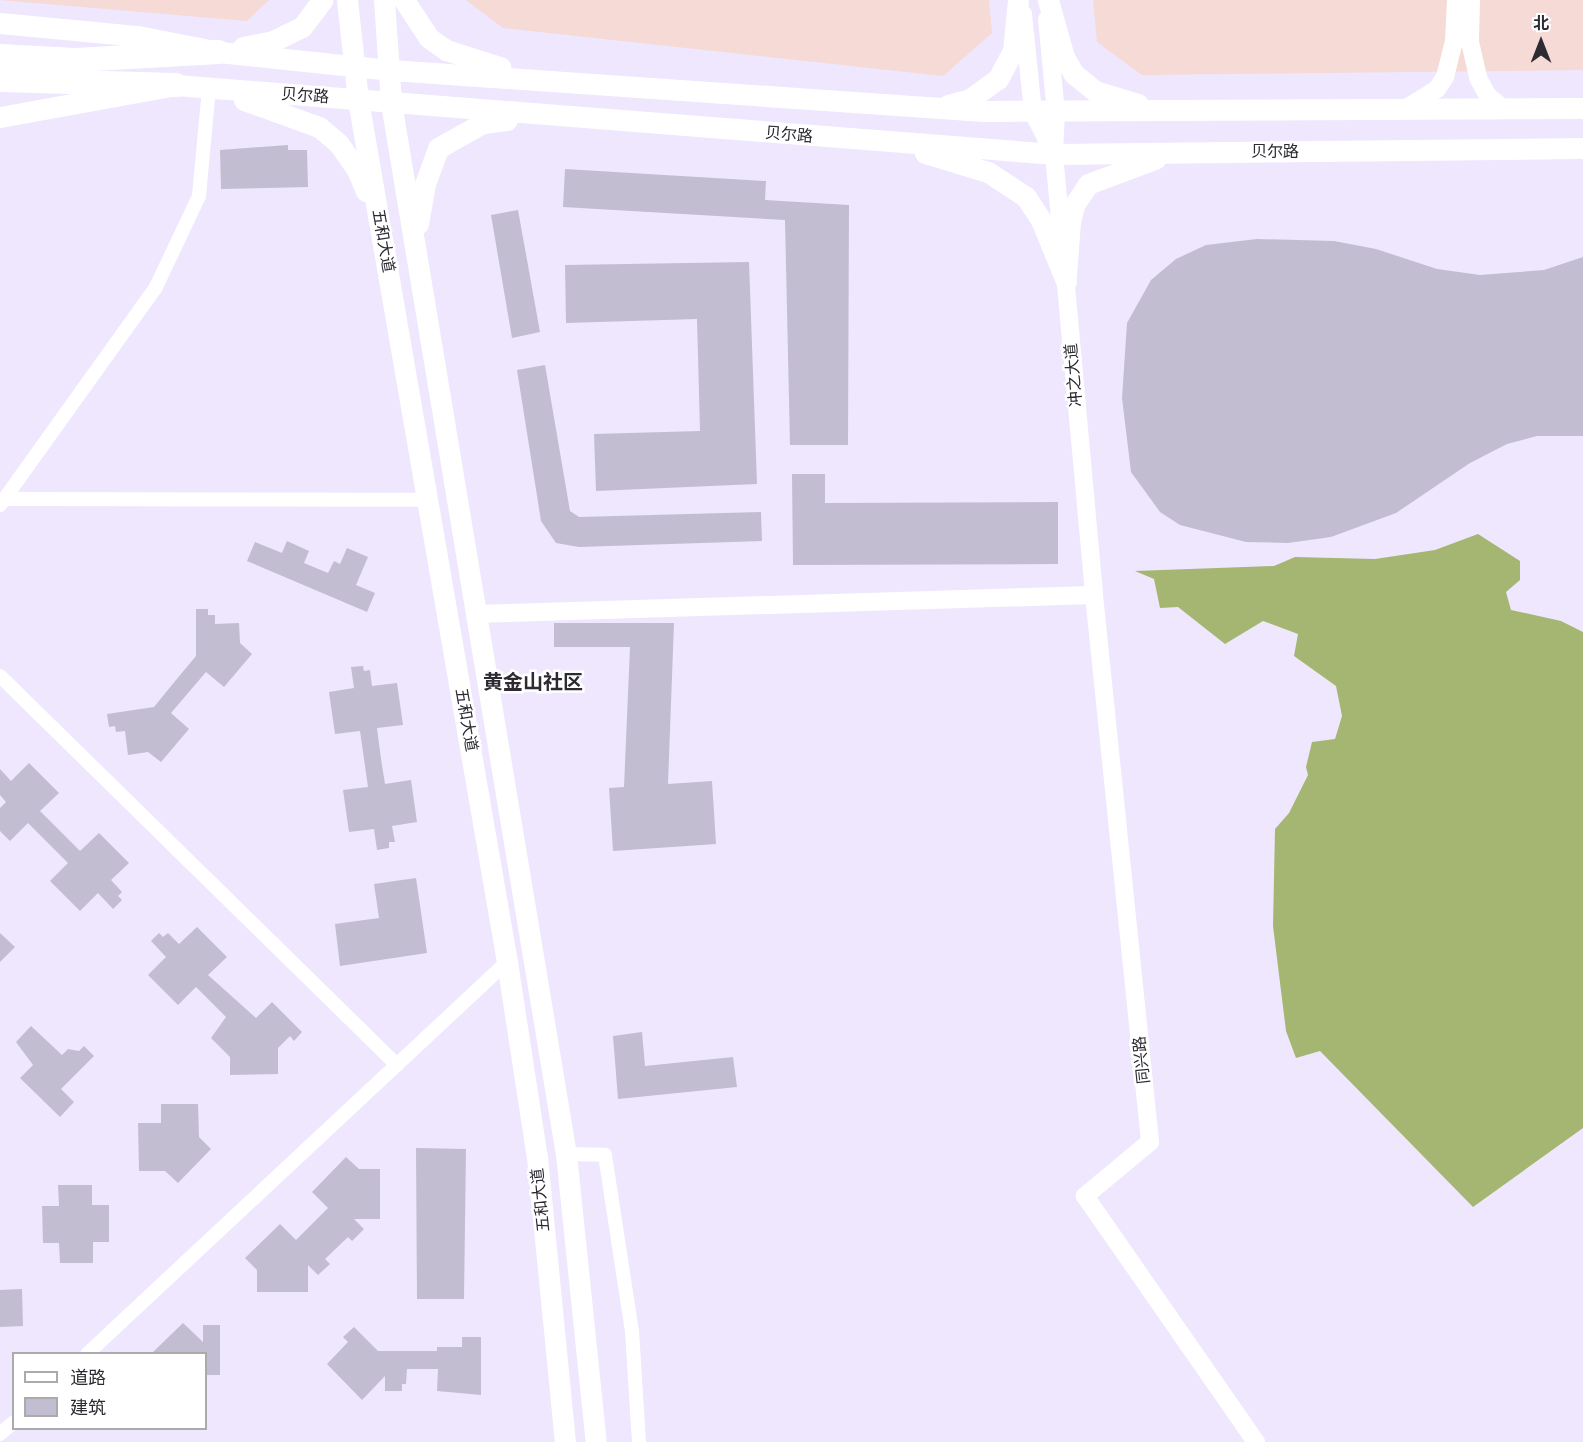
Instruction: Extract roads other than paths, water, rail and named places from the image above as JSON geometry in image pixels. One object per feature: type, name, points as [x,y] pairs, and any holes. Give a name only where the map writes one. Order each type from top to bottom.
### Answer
[{"type":"highway","points":[[0,56],[124,57],[219,52]]},
{"type":"highway","points":[[0,80],[176,85]]},
{"type":"main road","points":[[219,52],[273,41],[302,27],[322,0]]},
{"type":"main road","name":"五和大道","points":[[347,0],[358,100],[507,962],[537,1157],[565,1442]]},
{"type":"main road","name":"五和大道","points":[[384,0],[391,70],[391,103],[468,546],[475,614],[566,1154],[596,1442]]},
{"type":"main road","points":[[404,0],[429,38],[446,50],[476,62],[556,80]]},
{"type":"main road","points":[[939,108],[970,99],[998,79],[1013,51],[1019,0]]},
{"type":"main road","points":[[1046,0],[1064,57],[1074,74],[1095,91],[1119,100],[1180,111]]},
{"type":"main road","points":[[0,22],[138,36],[219,52],[355,63],[391,70],[939,108],[1056,113],[1583,108]]},
{"type":"main road","name":"贝尔路","points":[[0,117],[176,85],[890,143],[1054,154],[1583,148]]},
{"type":"main road","points":[[209,89],[319,127],[339,144],[357,170],[381,229]]},
{"type":"main road","points":[[415,242],[425,184],[438,148],[483,123],[544,115]]},
{"type":"main road","points":[[890,143],[988,172],[1026,196],[1041,220],[1066,281]]},
{"type":"main road","points":[[1066,281],[1070,222],[1074,205],[1088,184],[1175,153]]},
{"type":"street","name":"冲之大道","points":[[1019,0],[1033,112],[1054,154]]},
{"type":"street","name":"冲之大道","points":[[1046,0],[1056,113],[1054,154],[1094,595]]},
{"type":"street","points":[[1405,109],[1437,89],[1445,77],[1454,42],[1456,0]]},
{"type":"street","points":[[1471,0],[1470,42],[1478,78],[1488,96],[1503,108]]},
{"type":"street","points":[[2,502],[156,287],[199,196],[209,89]]},
{"type":"street","points":[[2,502],[428,500]]},
{"type":"street","points":[[475,614],[1094,595]]},
{"type":"street","name":"同兴路","points":[[1094,595],[1150,1142],[1084,1196],[1256,1442]]},
{"type":"street","points":[[0,676],[397,1065]]},
{"type":"street","points":[[88,1352],[507,962]]},
{"type":"street","points":[[566,1154],[605,1155],[632,1331],[639,1442]]},
{"type":"street","points":[[0,1434],[12,1424]]},
{"type":"district","name":"黄金山社区","points":[[533,682]]}]
